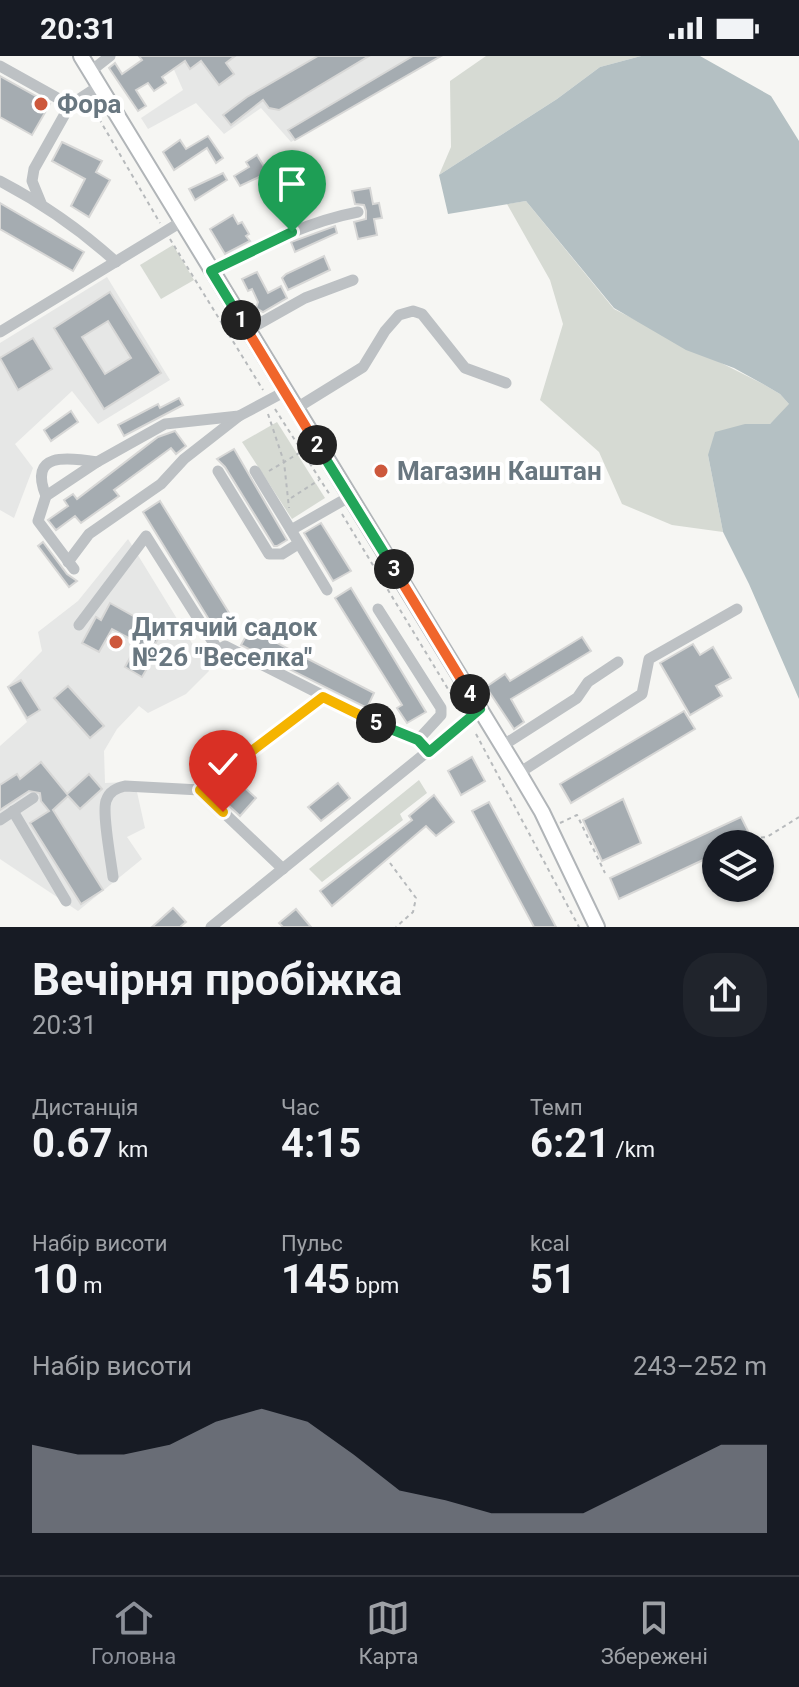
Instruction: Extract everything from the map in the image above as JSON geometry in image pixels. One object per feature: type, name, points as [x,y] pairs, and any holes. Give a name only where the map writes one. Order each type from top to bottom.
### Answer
[{"type":"main road","points":[[81,56],[90,64],[99,86],[295,409],[343,501],[519,773],[548,824],[597,927]]},
{"type":"street","points":[[90,64],[110,56]]},
{"type":"street","points":[[0,66],[70,105]]},
{"type":"street","points":[[41,203],[32,181],[34,169],[70,105],[99,86]]},
{"type":"street","points":[[0,181],[41,203],[90,238],[116,262]]},
{"type":"street","points":[[211,271],[323,219],[358,212]]},
{"type":"street","points":[[0,332],[181,222]]},
{"type":"street","points":[[248,330],[305,298],[353,280]]},
{"type":"street","points":[[295,409],[363,367],[385,331],[405,312],[422,314],[465,368],[506,383]]},
{"type":"street","points":[[97,462],[68,457],[54,460],[43,468],[40,476],[46,496],[38,521],[71,565],[89,534],[161,484],[184,459],[239,416],[284,392]]},
{"type":"street","points":[[46,496],[97,462],[165,424],[239,416]]},
{"type":"street","points":[[218,471],[269,554],[282,554],[298,544]]},
{"type":"street","points":[[257,474],[327,590]]},
{"type":"street","points":[[290,528],[343,501]]},
{"type":"street","points":[[79,625],[146,536],[218,650],[225,646],[323,697],[418,740],[429,752]]},
{"type":"street","points":[[378,609],[441,708],[441,715],[418,740]]},
{"type":"street","points":[[519,773],[642,694],[649,659],[737,609]]},
{"type":"street","points":[[502,746],[577,698],[588,682],[618,662]]},
{"type":"street","points":[[113,877],[105,807],[109,795],[116,789],[125,786],[200,790],[323,697]]},
{"type":"street","points":[[211,927],[480,709]]},
{"type":"street","points":[[200,790],[283,869]]},
{"type":"street","points":[[0,820],[33,798]]},
{"type":"street","points":[[13,811],[66,901]]},
{"type":"path","points":[[85,95],[165,231],[302,451],[320,479],[343,501],[463,710]]},
{"type":"path","points":[[270,400],[268,417],[284,462],[290,528]]},
{"type":"path","points":[[257,474],[302,451]]},
{"type":"path","points":[[277,507],[320,479]]},
{"type":"path","points":[[476,734],[579,927]]},
{"type":"path","points":[[558,824],[577,815],[605,873]]},
{"type":"path","points":[[774,833],[799,817]]},
{"type":"path","points":[[390,863],[416,898],[413,912],[396,927]]},
{"type":"shaded area","points":[[168,56],[441,56],[291,142],[261,108],[224,134],[196,103],[148,129],[141,118],[183,90]]},
{"type":"shaded area","points":[[486,56],[641,56],[600,67],[557,99],[439,175],[451,147],[450,81]]},
{"type":"shaded area","points":[[641,56],[700,56],[771,96],[799,141],[799,699],[723,532],[708,455],[715,432],[745,424],[770,424],[789,404],[780,394],[734,368],[686,350],[614,308],[526,201],[448,214],[439,175],[557,99],[600,67]]},
{"type":"shaded area","points":[[526,201],[614,309],[763,384],[780,394],[790,405],[770,424],[708,455],[723,532],[672,525],[622,504],[599,452],[540,400],[563,324],[550,280],[507,204]]},
{"type":"shaded area","points":[[173,245],[194,280],[161,299],[140,265]]},
{"type":"shaded area","points":[[107,277],[170,380],[98,424],[72,391],[15,444],[33,468],[14,518],[0,510],[0,343]]},
{"type":"shaded area","points":[[277,422],[325,498],[292,519],[242,442]]},
{"type":"shaded area","points":[[128,539],[209,671],[186,694],[148,713],[139,706],[117,729],[104,751],[105,783],[126,782],[137,792],[145,828],[127,837],[142,859],[78,911],[0,859],[0,746],[27,722],[7,687],[42,651],[38,632],[78,601]]},
{"type":"shaded area","points":[[419,780],[427,793],[400,814],[403,820],[322,882],[309,869]]},
{"type":"building","points":[[139,56],[235,56],[226,63],[234,74],[219,85],[201,61],[190,69],[185,61],[162,77],[166,83],[154,91],[148,83],[136,90],[146,106],[138,111],[109,68],[115,63],[122,74],[142,60]]},
{"type":"building","points":[[318,56],[369,56],[279,110],[269,108],[263,100],[231,125],[223,115],[247,97]]},
{"type":"building","points":[[413,56],[441,56],[295,140],[288,130]]},
{"type":"building","points":[[0,76],[50,104],[32,135],[0,117]]},
{"type":"building","points":[[208,136],[223,158],[216,163],[207,148],[174,170],[163,152],[180,140],[186,149]]},
{"type":"building","points":[[62,142],[102,161],[96,172],[110,180],[89,217],[71,206],[85,179],[52,161]]},
{"type":"building","points":[[257,155],[274,183],[281,179],[289,194],[274,202],[261,176],[240,186],[234,176],[249,167],[246,162]]},
{"type":"building","points":[[223,173],[227,180],[195,200],[189,189]]},
{"type":"building","points":[[370,188],[373,204],[379,203],[382,218],[374,219],[377,235],[358,239],[354,222],[366,219],[366,211],[364,205],[355,204],[352,191]]},
{"type":"building","points":[[0,203],[84,252],[73,271],[0,229]]},
{"type":"building","points":[[233,215],[238,224],[242,222],[250,241],[225,254],[210,229]]},
{"type":"building","points":[[335,226],[337,233],[295,252],[291,242]]},
{"type":"building","points":[[324,256],[330,270],[288,290],[282,278],[286,274]]},
{"type":"building","points":[[257,272],[268,293],[281,286],[287,298],[263,312],[256,308],[258,302],[252,289],[248,291],[242,279]]},
{"type":"building","points":[[110,292],[161,373],[104,409],[54,328]],"holes":[[[108,321],[131,358],[105,374],[82,337]]]},
{"type":"building","points":[[33,338],[52,369],[18,390],[0,358]]},
{"type":"building","points":[[179,398],[183,405],[124,436],[118,425],[158,404],[160,408]]},
{"type":"building","points":[[71,411],[78,422],[51,441],[44,430]]},
{"type":"building","points":[[175,431],[186,446],[176,454],[171,448],[114,490],[119,496],[81,523],[75,516],[56,530],[48,520],[68,506],[64,500],[73,494],[77,499],[158,437]]},
{"type":"building","points":[[234,449],[287,540],[277,546],[274,546],[217,459]]},
{"type":"building","points":[[160,501],[234,621],[216,631],[143,512]]},
{"type":"building","points":[[321,523],[351,571],[333,581],[304,533]]},
{"type":"building","points":[[43,542],[67,574],[77,581],[69,587],[38,546]]},
{"type":"building","points":[[351,588],[426,712],[407,723],[397,708],[402,705],[335,598]]},
{"type":"building","points":[[110,603],[162,632],[151,651],[156,653],[142,677],[125,667],[138,643],[112,629],[99,652],[82,643],[96,617],[101,620]]},
{"type":"building","points":[[250,629],[374,693],[367,708],[241,645]]},
{"type":"building","points":[[582,637],[591,651],[511,699],[524,722],[514,729],[486,687],[505,674],[510,681]]},
{"type":"building","points":[[693,644],[700,655],[713,647],[731,678],[716,686],[722,696],[690,715],[660,663]]},
{"type":"building","points":[[21,680],[40,710],[27,718],[8,687]]},
{"type":"building","points":[[68,686],[104,726],[90,738],[54,698]]},
{"type":"building","points":[[684,711],[695,729],[571,803],[560,784]]},
{"type":"building","points":[[472,757],[485,781],[461,795],[448,771]]},
{"type":"building","points":[[41,762],[67,794],[89,774],[102,789],[80,809],[68,796],[53,810],[103,890],[81,904],[30,823],[49,811],[41,801],[40,793],[29,791],[0,810],[0,785],[17,774],[20,779]]},
{"type":"building","points":[[232,776],[256,798],[240,816],[213,791]]},
{"type":"building","points":[[338,783],[350,798],[321,821],[308,807]]},
{"type":"building","points":[[434,795],[454,822],[436,836],[426,826],[332,906],[320,891],[412,820],[409,816]]},
{"type":"building","points":[[623,799],[641,843],[602,861],[583,820]]},
{"type":"building","points":[[489,802],[556,927],[534,927],[472,811]]},
{"type":"building","points":[[741,817],[748,830],[713,830]]},
{"type":"building","points":[[702,835],[702,860],[619,899],[610,878]]},
{"type":"building","points":[[173,908],[186,922],[180,927],[152,927]]},
{"type":"building","points":[[296,909],[311,927],[283,927],[279,923]]},
{"type":"place","name":"Фора","points":[[41,104]]},
{"type":"place","name":"Магазин Каштан","points":[[381,471]]},
{"type":"place","name":"Дитячий садок №26 \"Веселка\"","points":[[116,642]]},
{"type":"route","points":[[223,812],[200,790],[323,697],[418,740],[429,752],[480,709],[211,271],[292,232]]}]
